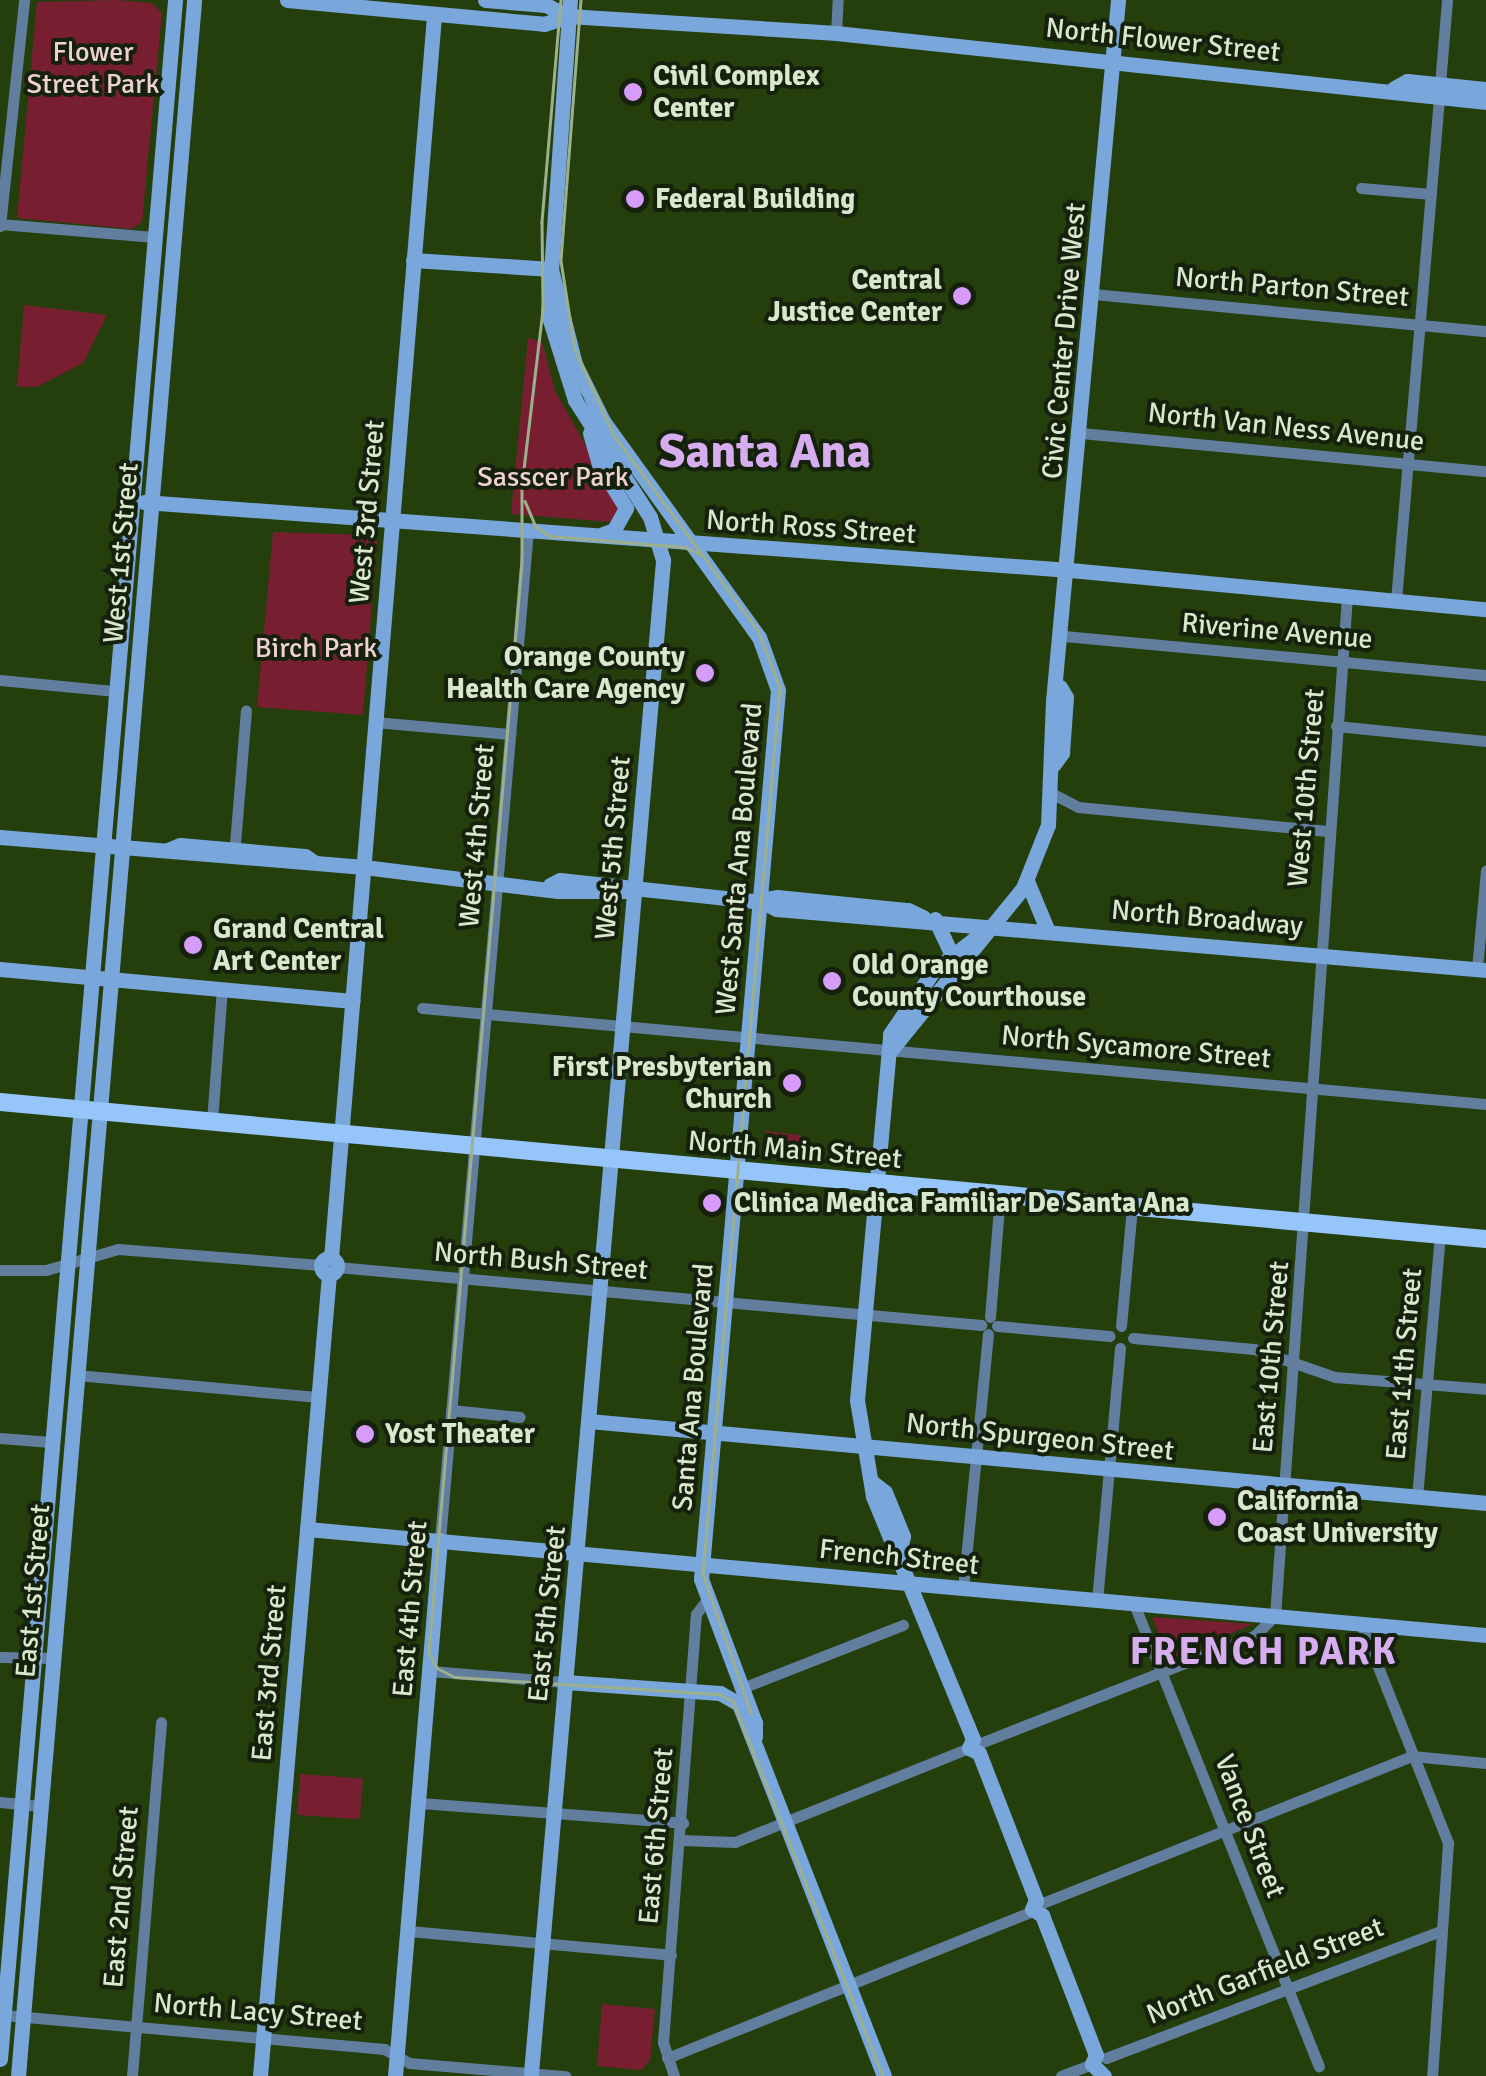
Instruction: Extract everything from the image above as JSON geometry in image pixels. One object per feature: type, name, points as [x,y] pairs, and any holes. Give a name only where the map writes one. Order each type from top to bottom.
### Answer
[{"type":"main road","name":"West 1st Street","points":[[80,1109],[175,0]]},
{"type":"main road","name":"West 1st Street","points":[[100,1110],[194,0]]},
{"type":"main road","name":"North Flower Street","points":[[287,0],[544,24],[569,8]]},
{"type":"main road","name":"North Flower Street","points":[[485,0],[1394,88],[1486,89]]},
{"type":"main road","name":"Civic Center Drive West","points":[[890,1051],[1028,881],[1049,816],[1054,764],[1049,753],[1063,692],[1064,636],[1118,0]]},
{"type":"main road","name":"West Santa Ana Boulevard","points":[[569,8],[551,269],[546,289],[553,338],[589,429],[660,540]]},
{"type":"main road","name":"West 3rd Street","points":[[342,1134],[434,15]]},
{"type":"main road","name":"North Flower Street","points":[[1440,91],[1486,102]]},
{"type":"main road","points":[[413,260],[551,269]]},
{"type":"main road","name":"West Santa Ana Boulevard","points":[[551,269],[575,364],[591,399],[759,637],[778,690],[734,1216]]},
{"type":"main road","points":[[589,429],[599,464],[626,508],[614,530],[600,535]]},
{"type":"main road","name":"North Ross Street","points":[[131,502],[1070,570],[1486,609]]},
{"type":"main road","name":"West 5th Street","points":[[608,1159],[634,891],[660,540]]},
{"type":"main road","name":"North Broadway","points":[[0,837],[314,862],[596,894],[634,891],[761,902],[795,898],[908,910],[929,918],[1482,969]]},
{"type":"main road","points":[[1028,881],[1033,908],[1047,929]]},
{"type":"main road","points":[[929,918],[951,954]]},
{"type":"main road","name":"Civic Center Drive West","points":[[994,924],[951,954],[909,1001],[890,1034],[863,1315],[860,1444],[1100,2064]]},
{"type":"main road","points":[[0,969],[353,1001]]},
{"type":"main road","name":"North Main Street","points":[[0,1102],[1486,1240]]},
{"type":"main road","name":"East 1st Street","points":[[0,2059],[4,1970],[80,1109]]},
{"type":"main road","name":"East 1st Street","points":[[18,2076],[100,1110]]},
{"type":"main road","name":"East 3rd Street","points":[[260,2076],[342,1134]]},
{"type":"main road","name":"East 5th Street","points":[[531,2073],[578,1552],[608,1159]]},
{"type":"main road","name":"Santa Ana Boulevard","points":[[704,1602],[702,1563],[734,1216]]},
{"type":"main road","name":"North Spurgeon Street","points":[[588,1420],[1486,1502]]},
{"type":"main road","name":"French Street","points":[[307,1530],[1486,1635]]},
{"type":"main road","name":"East 4th Street","points":[[395,2076],[440,1540]]},
{"type":"main road","points":[[704,1602],[802,1856],[832,1922],[838,1951],[884,2076]]},
{"type":"main road","points":[[565,1682],[740,1696]]},
{"type":"main road","points":[[865,2020],[893,2076]]},
{"type":"street","points":[[24,0],[0,225],[154,236]]},
{"type":"street","points":[[836,33],[838,0]]},
{"type":"street","points":[[1396,600],[1447,0]]},
{"type":"street","points":[[1361,188],[1431,194]]},
{"type":"street","name":"North Parton Street","points":[[1093,294],[1486,331]]},
{"type":"street","name":"North Van Ness Avenue","points":[[1082,432],[1486,471]]},
{"type":"street","name":"West 4th Street","points":[[475,1146],[528,530]]},
{"type":"street","name":"West 10th Street","points":[[1303,1222],[1328,832],[1348,596]]},
{"type":"street","name":"Riverine Avenue","points":[[1064,636],[1486,675]]},
{"type":"street","points":[[0,680],[115,691]]},
{"type":"street","points":[[234,855],[246,710]]},
{"type":"street","points":[[375,722],[510,734]]},
{"type":"street","points":[[1336,726],[1486,741]]},
{"type":"street","points":[[1051,793],[1078,807],[1328,832]]},
{"type":"street","points":[[1049,816],[1078,807]]},
{"type":"street","points":[[1482,969],[1486,870]]},
{"type":"street","points":[[212,1121],[222,990]]},
{"type":"street","name":"North Sycamore Street","points":[[422,1008],[1486,1104]]},
{"type":"street","name":"East 4th Street","points":[[440,1540],[475,1146]]},
{"type":"street","points":[[963,1589],[1000,1196]]},
{"type":"street","points":[[1132,1206],[1122,1326],[1132,1338]]},
{"type":"street","name":"East 10th Street","points":[[1275,1616],[1303,1222]]},
{"type":"street","name":"East 11th Street","points":[[1418,1497],[1440,1236]]},
{"type":"street","name":"North Bush Street","points":[[0,1270],[66,1263],[118,1248],[1110,1336]]},
{"type":"street","points":[[1098,1600],[1120,1348],[1110,1336],[1122,1326]]},
{"type":"street","points":[[1120,1348],[1132,1338],[1254,1349],[1335,1377],[1486,1390]]},
{"type":"street","points":[[76,1375],[318,1397]]},
{"type":"street","points":[[451,1410],[520,1417]]},
{"type":"street","points":[[0,1438],[51,1442]]},
{"type":"street","name":"East 6th Street","points":[[674,2076],[667,2058],[671,1955],[696,1614],[704,1602]]},
{"type":"street","name":"Vance Street","points":[[1134,1604],[1319,2066]]},
{"type":"street","points":[[681,1840],[727,1844],[1254,1636],[1275,1616]]},
{"type":"street","points":[[1361,1624],[1448,1843],[1432,2076]]},
{"type":"street","points":[[740,1696],[902,1625]]},
{"type":"street","points":[[0,1657],[53,1658]]},
{"type":"street","points":[[430,1671],[565,1682]]},
{"type":"street","name":"East 2nd Street","points":[[132,2076],[160,1722]]},
{"type":"street","points":[[667,2058],[1412,1756],[1486,1763]]},
{"type":"street","points":[[0,1802],[40,1806]]},
{"type":"street","points":[[420,1803],[682,1823]]},
{"type":"street","points":[[409,1931],[671,1955]]},
{"type":"street","name":"North Garfield Street","points":[[1061,2076],[1441,1931]]},
{"type":"street","name":"North Lacy Street","points":[[4,2015],[263,2037],[396,2056],[409,2063],[564,2076]]},
{"type":"green space","name":"Flower Street Park","points":[[37,2],[152,3],[162,13],[142,222],[132,229],[17,218]]},
{"type":"green space","points":[[24,305],[107,315],[83,363],[37,387],[17,387]]},
{"type":"green space","name":"Sasscer Park","points":[[528,338],[542,342],[555,391],[620,506],[611,522],[511,514]]},
{"type":"green space","name":"Birch Park","points":[[273,532],[367,535],[377,541],[363,715],[257,707]]},
{"type":"green space","points":[[766,1131],[801,1135],[798,1155],[764,1151]]},
{"type":"green space","name":"FRENCH PARK","points":[[1152,1617],[1253,1624],[1170,1660]]},
{"type":"green space","points":[[300,1774],[363,1778],[360,1819],[297,1815]]},
{"type":"green space","points":[[602,2004],[655,2009],[650,2061],[641,2070],[597,2066]]},
{"type":"tram line","points":[[561,0],[542,222],[543,310],[522,485],[522,563],[429,1652],[437,1668],[455,1677],[720,1694],[733,1701],[883,2076]]},
{"type":"tram line","points":[[581,0],[561,261],[575,350],[614,435],[758,630],[780,687],[703,1574],[751,1713]]},
{"type":"tram line","points":[[525,501],[536,527],[550,536],[684,547],[703,555]]},
{"type":"place","name":"Civil Complex Center","points":[[633,92]]},
{"type":"place","name":"Federal Building","points":[[635,199]]},
{"type":"place","name":"Central Justice Center","points":[[962,296]]},
{"type":"place","name":"Orange County Health Care Agency","points":[[705,673]]},
{"type":"place","name":"Grand Central Art Center","points":[[193,945]]},
{"type":"place","name":"Old Orange County Courthouse","points":[[832,981]]},
{"type":"place","name":"First Presbyterian Church","points":[[792,1083]]},
{"type":"place","name":"Clinica Medica Familiar De Santa Ana","points":[[712,1203]]},
{"type":"place","name":"Yost Theater","points":[[365,1434]]},
{"type":"place","name":"California Coast University","points":[[1217,1517]]},
{"type":"district","name":"Santa Ana","points":[[765,452]]},
{"type":"district","name":"FRENCH PARK","points":[[1264,1652]]}]
